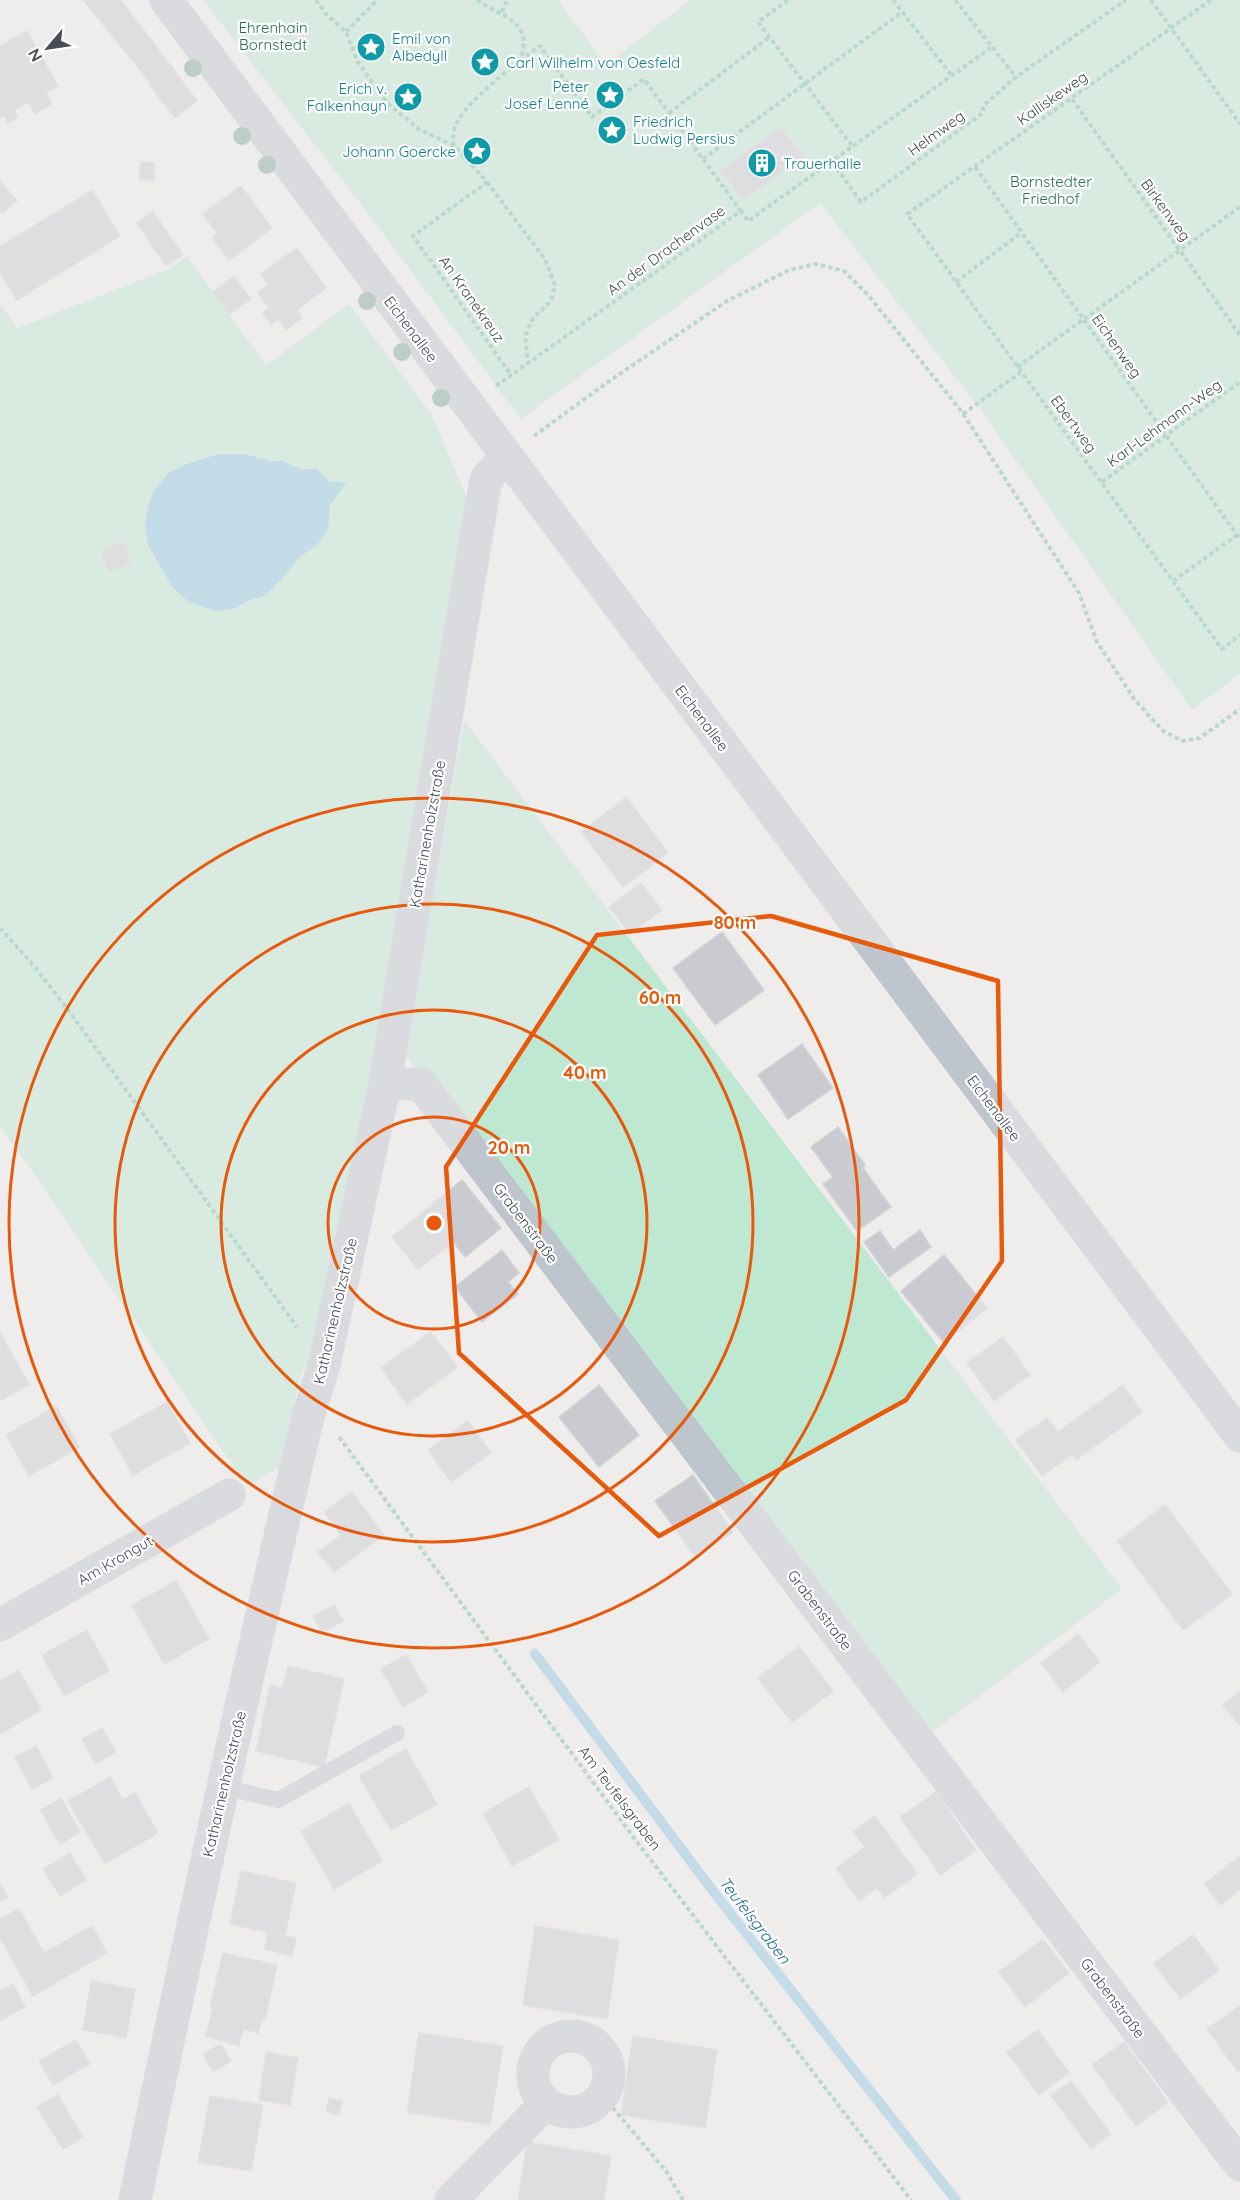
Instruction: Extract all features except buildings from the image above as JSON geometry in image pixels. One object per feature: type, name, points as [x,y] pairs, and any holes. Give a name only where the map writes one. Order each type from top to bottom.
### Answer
[{"type":"street","name":"Eichenallee","points":[[166,0],[1240,1436]]},
{"type":"street","name":"Katharinenholzstraße","points":[[135,2200],[223,1787],[308,1417],[324,1365],[385,1084],[486,479],[507,457]]},
{"type":"street","name":"Grabenstraße","points":[[385,1084],[421,1084],[1240,2165]]},
{"type":"street","name":"Am Krongut","points":[[0,1625],[230,1495]]},
{"type":"street","points":[[566,2036],[579,2036],[600,2049],[607,2060],[609,2072],[608,2084],[603,2096],[594,2105],[582,2111],[557,2110],[546,2103],[538,2094],[533,2082],[536,2057],[543,2047],[566,2036]]},
{"type":"street","points":[[451,2200],[546,2103]]},
{"type":"lane","points":[[223,1787],[278,1800],[397,1733]]},
{"type":"path","points":[[316,0],[327,15],[346,32],[357,61],[387,103],[419,129],[454,146],[487,182],[544,259],[555,285],[550,301],[533,318],[525,336],[528,363]]},
{"type":"path","points":[[346,32],[376,0]]},
{"type":"path","points":[[477,0],[512,19],[521,33],[524,50],[520,60]]},
{"type":"path","points":[[502,12],[507,0]]},
{"type":"path","points":[[788,0],[758,22],[853,147]]},
{"type":"path","points":[[893,0],[952,76]]},
{"type":"path","points":[[955,0],[1016,77],[1126,0]]},
{"type":"path","points":[[1151,0],[1240,124]]},
{"type":"path","name":"Kalliskeweg","points":[[907,214],[1211,0]]},
{"type":"path","points":[[703,159],[903,12]]},
{"type":"path","points":[[669,113],[770,37]]},
{"type":"path","points":[[454,146],[455,128],[460,117],[520,60],[540,46],[592,117],[644,79],[741,211]]},
{"type":"path","name":"An der Drachenvase","points":[[468,406],[741,211],[748,222],[992,47]]},
{"type":"path","name":"Helmweg","points":[[832,162],[861,202],[983,113],[983,106],[1016,77]]},
{"type":"path","name":"Birkenweg","points":[[1071,99],[1240,335]]},
{"type":"path","name":"Eichenweg","points":[[975,167],[1239,536]]},
{"type":"path","name":"An Kranekreuz","points":[[487,182],[413,236],[511,375]]},
{"type":"path","points":[[1017,367],[1240,207]]},
{"type":"path","name":"Ebertweg","points":[[907,214],[1222,649],[1240,635]]},
{"type":"path","points":[[956,282],[1021,233]]},
{"type":"path","points":[[507,457],[608,382],[727,301],[789,270],[816,264],[844,271],[868,295],[962,413],[1079,593],[1097,642],[1135,700],[1163,730],[1182,741],[1200,738],[1240,710]]},
{"type":"path","points":[[962,413],[1021,372]]},
{"type":"path","name":"Karl-Lehmann-Weg","points":[[1102,482],[1240,382]]},
{"type":"path","points":[[1173,581],[1239,536]]},
{"type":"path","points":[[0,928],[34,966],[69,1011],[324,1365]]},
{"type":"path","name":"Am Teufelsgraben","points":[[308,1417],[328,1422],[634,1838],[911,2200]]},
{"type":"path","points":[[603,2096],[666,2171],[683,2200]]},
{"type":"highlighted area","points":[[771,916],[998,981],[1002,1261],[906,1400],[659,1536],[459,1353],[446,1167],[597,935]]},
{"type":"green space","name":"Bornstedter Friedhof","points":[[203,0],[558,0],[606,65],[690,0],[1240,0],[1240,674],[1192,710],[977,405],[820,203],[521,419],[376,224]]},
{"type":"green space","points":[[187,256],[266,365],[349,304],[432,415],[471,508],[323,1336],[301,1373],[280,1467],[247,1486],[0,1127],[0,304],[17,328],[169,269]]},
{"type":"green space","points":[[464,720],[1122,1589],[924,1738],[405,1054]]},
{"type":"water","points":[[219,454],[245,454],[269,461],[283,461],[300,469],[317,469],[329,481],[346,483],[330,505],[328,529],[318,544],[297,559],[283,578],[265,596],[249,600],[236,608],[217,611],[190,603],[173,588],[148,545],[145,528],[148,506],[153,492],[168,473],[189,463]]},
{"type":"waterway","name":"Teufelsgraben","points":[[535,1654],[716,1895],[956,2200]]},
{"type":"place","name":"Emil von Albedyll","points":[[371,47]]},
{"type":"place","name":"Carl Wilhelm von Oesfeld","points":[[485,62]]},
{"type":"place","name":"Peter Josef Lenné","points":[[610,95]]},
{"type":"place","name":"Erich v. Falkenhayn","points":[[408,97]]},
{"type":"place","name":"Friedrich Ludwig Persius","points":[[612,130]]},
{"type":"place","name":"Johann Goercke","points":[[477,151]]},
{"type":"place","name":"Trauerhalle","points":[[762,163]]},
{"type":"park label","name":"Ehrenhain Bornstedt","points":[[273,36]]}]
